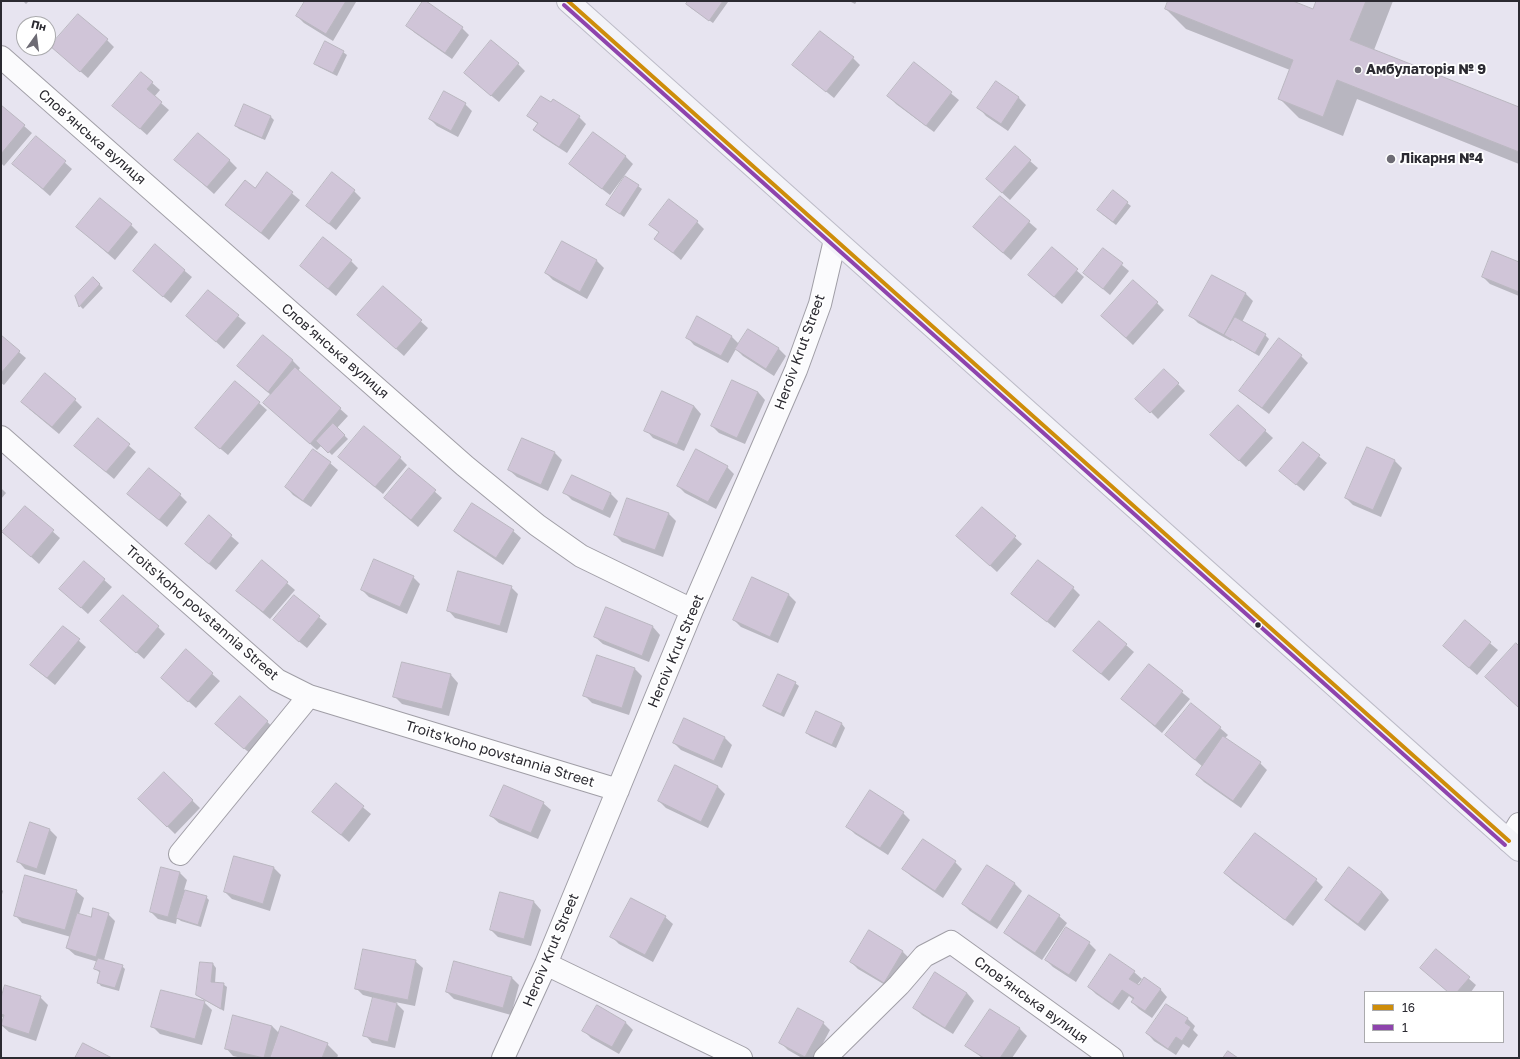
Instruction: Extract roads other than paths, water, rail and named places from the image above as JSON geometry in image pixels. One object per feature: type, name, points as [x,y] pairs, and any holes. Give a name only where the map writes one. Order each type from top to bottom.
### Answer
[{"type":"main road","points":[[568,1],[835,240],[1516,838]]},
{"type":"street","name":"Словʼянська вулиця","points":[[1,57],[465,466],[537,525],[581,556],[692,610]]},
{"type":"street","name":"Heroiv Krut Street","points":[[504,1058],[546,964],[692,610],[796,370],[820,304],[835,240]]},
{"type":"street","name":"Troits'koho povstannia Street","points":[[1,437],[277,680],[309,696],[618,790]]},
{"type":"street","points":[[180,854],[309,696]]},
{"type":"street","name":"Словʼянська вулиця","points":[[824,1058],[899,985],[924,956],[951,942],[1112,1058]]},
{"type":"street","points":[[546,964],[741,1058]]},
{"type":"place","name":"Амбулаторія № 9","points":[[1358,70]]},
{"type":"place","name":"Лікарня №4","points":[[1391,159]]}]
